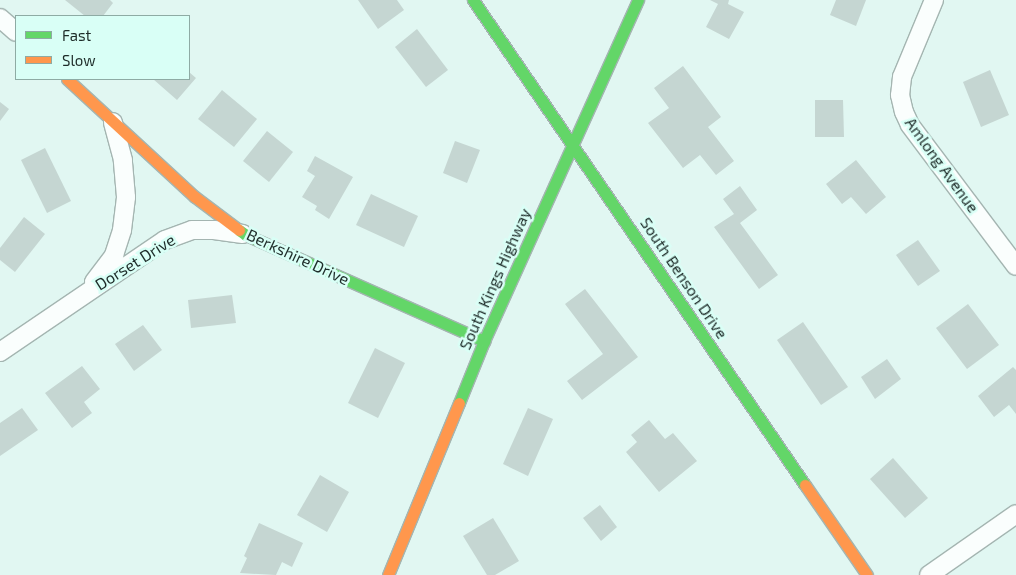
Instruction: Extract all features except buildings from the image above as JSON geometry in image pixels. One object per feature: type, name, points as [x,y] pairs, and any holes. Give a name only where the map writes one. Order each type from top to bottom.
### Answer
[{"type":"street","name":"South Benson Drive","points":[[473,0],[867,575]]},
{"type":"street","name":"South Kings Highway","points":[[388,575],[484,341],[638,0]]},
{"type":"street","name":"Amlong Avenue","points":[[934,0],[902,77],[900,95],[904,112],[910,125],[1016,266]]},
{"type":"street","points":[[0,18],[15,31]]},
{"type":"street","name":"Berkshire Drive","points":[[68,80],[195,197],[246,235],[484,341]]},
{"type":"street","name":"Dorset Drive","points":[[85,294],[114,255],[122,230],[126,197],[124,160],[112,120]]},
{"type":"street","name":"Dorset Drive","points":[[0,352],[165,240],[192,230],[214,230],[246,235]]},
{"type":"street","points":[[929,575],[1016,514]]},
{"type":"traffic: fast","points":[[473,0],[805,485]]},
{"type":"traffic: fast","points":[[459,403],[484,341],[638,0]]},
{"type":"traffic: fast","points":[[239,230],[246,235],[484,341]]},
{"type":"traffic: slow","points":[[68,80],[195,197],[239,230]]},
{"type":"traffic: slow","points":[[388,575],[459,403]]},
{"type":"traffic: slow","points":[[805,485],[867,575]]}]
